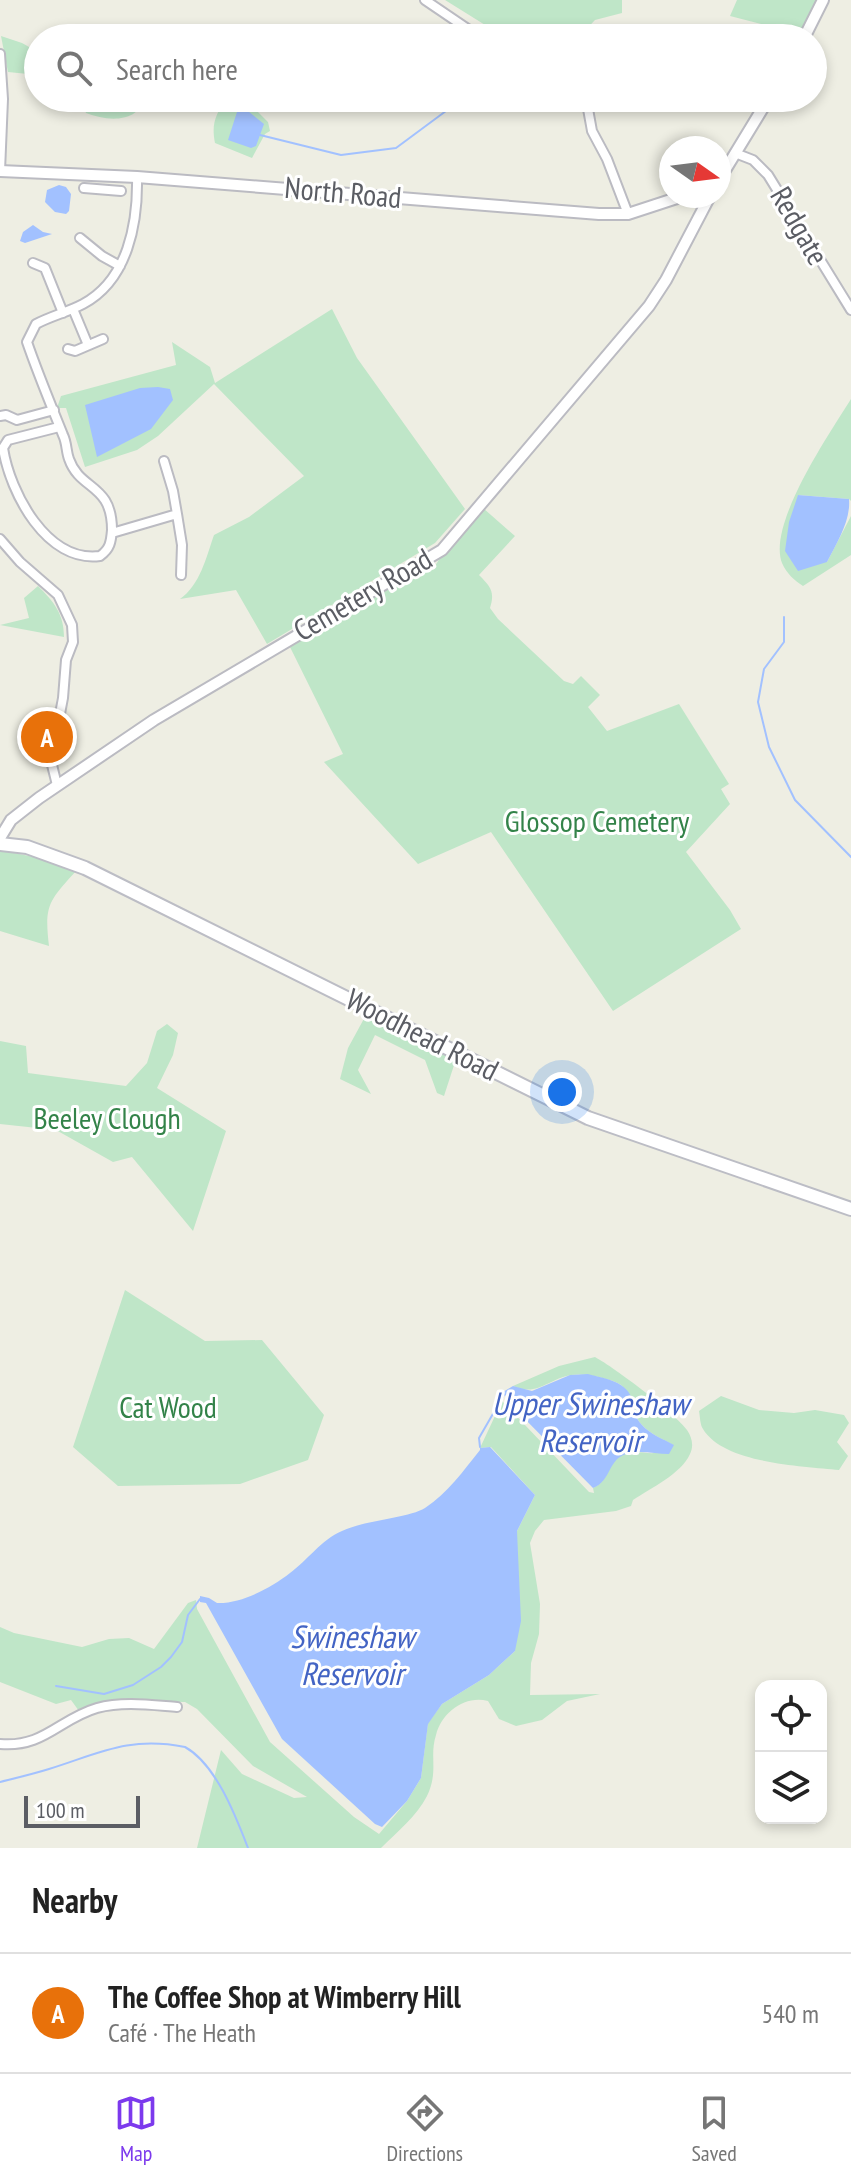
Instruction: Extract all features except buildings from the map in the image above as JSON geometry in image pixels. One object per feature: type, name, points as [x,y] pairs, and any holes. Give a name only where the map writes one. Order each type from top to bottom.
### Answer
[{"type":"main road","name":"Woodhead Road","points":[[0,841],[27,847],[85,868],[588,1118],[851,1209]]},
{"type":"street","points":[[425,0],[460,24]]},
{"type":"street","points":[[811,24],[823,0]]},
{"type":"street","points":[[0,54],[3,99],[0,171]]},
{"type":"street","points":[[589,112],[592,131],[607,159],[628,214]]},
{"type":"street","points":[[731,160],[760,112]]},
{"type":"street","name":"Redgate","points":[[735,153],[753,160],[768,175],[851,310]]},
{"type":"street","name":"North Road","points":[[0,171],[137,177],[380,195],[444,203],[628,214],[659,204]]},
{"type":"street","points":[[98,189],[99,175]]},
{"type":"street","points":[[59,427],[8,440],[3,448],[5,462],[22,501],[50,539],[71,554],[100,556],[109,548],[112,533],[107,501],[99,490],[75,472],[68,458],[65,437],[27,342],[36,324],[85,303],[106,287],[120,266],[132,229],[137,177]]},
{"type":"street","points":[[84,188],[121,191]]},
{"type":"street","name":"Cemetery Road","points":[[0,841],[11,820],[154,720],[442,550],[649,306],[704,208]]},
{"type":"street","points":[[80,238],[120,266]]},
{"type":"street","points":[[33,263],[53,275],[63,313]]},
{"type":"street","points":[[73,309],[88,345]]},
{"type":"street","points":[[68,349],[75,351],[103,339]]},
{"type":"street","points":[[0,416],[17,420],[54,410]]},
{"type":"street","points":[[164,461],[173,491],[182,545],[181,575]]},
{"type":"street","points":[[112,533],[177,514]]},
{"type":"street","points":[[0,539],[20,562],[58,595],[72,625],[73,642],[66,660],[63,698],[51,761],[57,785]]},
{"type":"street","points":[[0,1744],[32,1742],[83,1714],[103,1707],[177,1707]]},
{"type":"green space","points":[[445,0],[622,0],[622,13],[595,20],[591,24],[484,24]]},
{"type":"green space","points":[[737,0],[816,0],[804,24],[761,24],[730,16]]},
{"type":"green space","points":[[1,36],[24,44],[24,74],[8,72]]},
{"type":"green space","points":[[86,112],[135,112],[112,119]]},
{"type":"green space","points":[[218,112],[258,112],[268,122],[270,131],[265,134],[252,158],[215,143],[215,119]]},
{"type":"green space","points":[[332,309],[357,358],[465,509],[435,543],[267,644],[236,590],[180,599],[197,579],[214,535],[249,517],[304,476],[214,384],[158,436],[137,450],[85,467],[66,408],[57,408],[61,396],[176,365],[172,342],[210,367],[215,383]]},
{"type":"green space","points":[[851,399],[851,501],[798,495],[827,562],[851,516],[851,555],[803,586],[782,563],[780,546],[784,526],[803,479]]},
{"type":"green space","name":"Glossop Cemetery","points":[[483,508],[515,536],[479,575],[491,590],[490,608],[498,619],[564,681],[573,684],[581,676],[600,695],[588,707],[607,731],[679,704],[729,784],[721,789],[730,804],[686,852],[741,929],[613,1011],[491,832],[418,864],[324,762],[343,754],[290,647],[424,563],[435,566]]},
{"type":"green space","points":[[38,586],[57,609],[64,637],[0,625],[29,618],[24,598]]},
{"type":"green space","points":[[0,850],[53,861],[76,871],[50,904],[47,921],[49,946],[0,931]]},
{"type":"green space","points":[[366,1015],[456,1059],[444,1096],[437,1093],[425,1060],[375,1035],[358,1070],[371,1094],[340,1079],[348,1048]]},
{"type":"green space","name":"Beeley Clough","points":[[167,1024],[178,1033],[173,1055],[157,1088],[226,1131],[193,1231],[132,1157],[113,1162],[56,1130],[0,1124],[0,1041],[26,1046],[28,1073],[126,1086],[147,1063],[157,1031]]},
{"type":"green space","name":"Cat Wood","points":[[125,1290],[205,1341],[262,1340],[324,1415],[308,1460],[240,1484],[118,1486],[73,1447]]},
{"type":"green space","points":[[595,1357],[630,1380],[670,1413],[687,1430],[692,1445],[680,1468],[633,1500],[631,1506],[616,1511],[544,1520],[530,1543],[540,1604],[539,1634],[531,1663],[530,1695],[600,1694],[567,1701],[542,1720],[516,1726],[499,1719],[488,1701],[471,1701],[456,1707],[443,1719],[436,1735],[431,1787],[427,1796],[412,1817],[381,1848],[197,1848],[221,1750],[242,1774],[294,1798],[307,1797],[253,1766],[197,1709],[185,1702],[114,1701],[79,1711],[71,1700],[56,1704],[0,1682],[0,1627],[14,1633],[82,1647],[109,1639],[129,1638],[154,1649],[188,1603],[196,1600],[197,1609],[270,1742],[354,1817],[379,1834],[407,1801],[421,1778],[428,1723],[442,1704],[489,1675],[515,1651],[517,1531],[535,1495],[491,1447],[480,1448],[502,1401],[589,1492],[594,1493],[593,1488],[622,1455],[657,1453],[673,1445],[642,1425],[629,1394],[613,1381],[576,1375],[536,1388],[513,1386],[559,1366]]},
{"type":"green space","points":[[721,1396],[759,1410],[794,1413],[815,1410],[844,1415],[849,1423],[837,1442],[848,1456],[839,1470],[765,1461],[728,1450],[713,1441],[703,1429],[699,1411]]},
{"type":"water","points":[[237,112],[249,112],[264,124],[256,146],[251,148],[228,140]]},
{"type":"water","points":[[59,185],[66,187],[71,194],[66,214],[55,212],[45,202],[47,190]]},
{"type":"water","points":[[33,225],[52,234],[25,243],[20,241],[23,232]]},
{"type":"water","points":[[140,388],[170,389],[173,400],[151,429],[97,457],[85,405]]},
{"type":"water","points":[[798,495],[849,499],[849,507],[842,531],[827,562],[798,571],[785,551],[789,522]]},
{"type":"water","name":"Upper Swineshaw Reservoir","points":[[588,1374],[626,1389],[642,1425],[674,1445],[669,1454],[639,1452],[622,1456],[604,1480],[593,1488],[515,1409],[503,1392],[513,1386],[532,1391],[570,1375]]},
{"type":"water","name":"Swineshaw Reservoir","points":[[490,1447],[535,1495],[517,1531],[521,1621],[515,1651],[489,1675],[442,1704],[428,1724],[421,1778],[407,1801],[382,1827],[282,1739],[206,1603],[200,1602],[200,1596],[217,1603],[246,1598],[282,1579],[342,1531],[425,1508],[448,1489],[480,1448]]},
{"type":"waterway","points":[[260,135],[341,155],[396,148],[445,112]]},
{"type":"waterway","points":[[784,617],[784,642],[764,669],[758,702],[769,747],[795,800],[851,857]]},
{"type":"waterway","points":[[480,1447],[479,1438],[505,1393]]},
{"type":"waterway","points":[[56,1686],[104,1694],[133,1685],[171,1657],[182,1642],[188,1615],[200,1599]]},
{"type":"waterway","points":[[0,1782],[115,1748],[147,1744],[185,1747],[215,1778],[248,1848]]},
{"type":"place","name":"The Coffee Shop at Wimberry Hill","points":[[47,737]]}]
